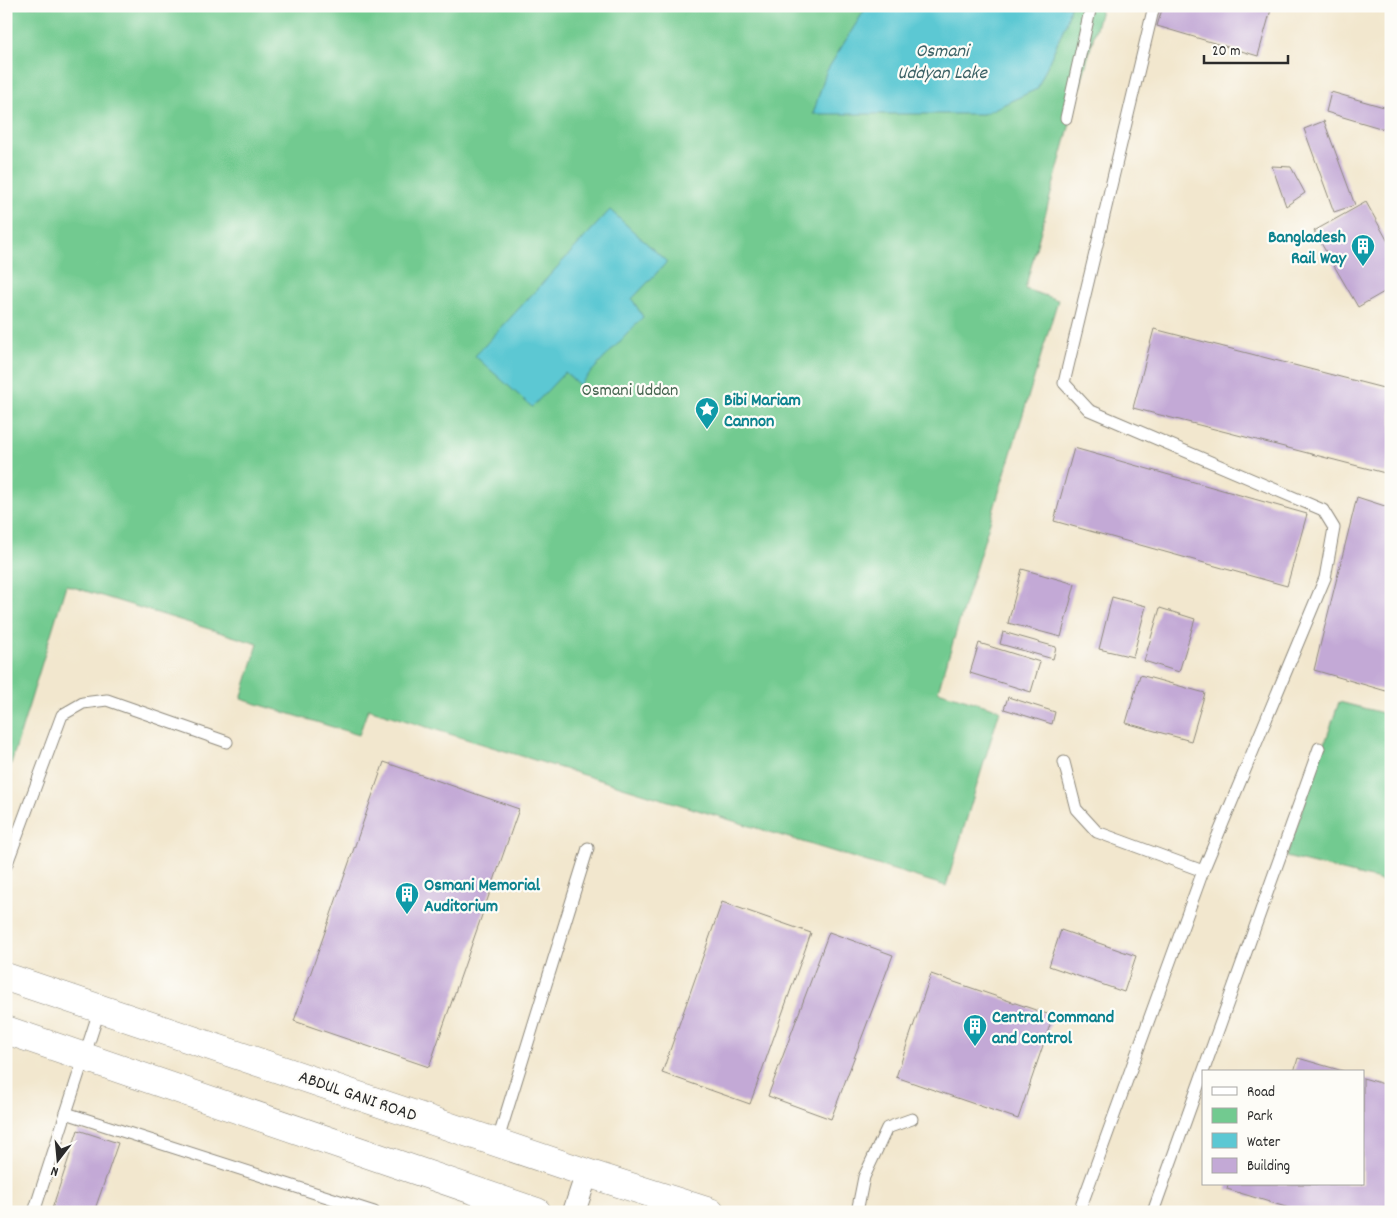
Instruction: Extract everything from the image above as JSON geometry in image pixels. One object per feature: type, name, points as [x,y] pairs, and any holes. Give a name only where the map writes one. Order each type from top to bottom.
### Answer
[{"type":"main road","name":"ABDUL GANI ROAD","points":[[6,977],[587,1173],[710,1212]]},
{"type":"main road","points":[[6,1030],[537,1212]]},
{"type":"street","points":[[574,1212],[587,1173]]},
{"type":"lane","points":[[1066,118],[1091,6]]},
{"type":"lane","points":[[1078,1212],[1203,871],[1325,578],[1334,528],[1323,510],[1089,410],[1064,383],[1154,6]]},
{"type":"lane","points":[[6,866],[62,715],[83,703],[107,700],[227,742]]},
{"type":"lane","points":[[1204,1070],[1319,748]]},
{"type":"lane","points":[[1064,762],[1076,810],[1097,832],[1203,871]]},
{"type":"lane","points":[[497,1142],[588,848]]},
{"type":"lane","points":[[34,1212],[100,1008]]},
{"type":"lane","points":[[1153,1212],[1202,1075]]},
{"type":"lane","points":[[66,1113],[374,1212]]},
{"type":"lane","points":[[857,1212],[864,1177],[887,1128],[912,1119]]},
{"type":"green space","name":"Osmani Uddan","points":[[6,6],[1102,6],[1025,289],[1058,300],[938,691],[1000,710],[946,886],[368,709],[359,735],[241,699],[258,644],[66,585],[6,780]]},
{"type":"green space","points":[[1339,702],[1391,715],[1391,883],[1286,857]]},
{"type":"water","name":"Osmani Uddyan Lake","points":[[867,6],[1070,6],[1067,21],[1037,89],[983,114],[813,114],[826,72]]},
{"type":"water","points":[[610,210],[667,262],[632,299],[643,317],[579,385],[565,372],[532,407],[475,356]]},
{"type":"building","points":[[1163,6],[1272,6],[1258,56],[1157,26]]},
{"type":"building","points":[[1331,92],[1391,109],[1387,130],[1326,112]]},
{"type":"building","points":[[1324,121],[1355,205],[1334,212],[1304,129]]},
{"type":"building","points":[[1272,166],[1291,167],[1305,193],[1286,206]]},
{"type":"building","name":"Bangladesh Rail Way","points":[[1366,202],[1391,247],[1391,288],[1358,307],[1314,231]]},
{"type":"building","points":[[1154,329],[1391,390],[1391,452],[1385,473],[1133,408]]},
{"type":"building","points":[[1074,448],[1307,514],[1287,586],[1054,521]]},
{"type":"building","points":[[1357,497],[1391,508],[1391,672],[1386,691],[1314,670]]},
{"type":"building","points":[[1022,569],[1075,584],[1061,637],[1008,623]]},
{"type":"building","points":[[1112,597],[1146,606],[1133,657],[1099,649]]},
{"type":"building","points":[[1160,608],[1195,619],[1179,672],[1144,661]]},
{"type":"building","points":[[1003,632],[1056,647],[1053,659],[1000,644]]},
{"type":"building","points":[[979,643],[1040,662],[1031,692],[970,673]]},
{"type":"building","points":[[1140,675],[1205,693],[1191,741],[1126,723]]},
{"type":"building","points":[[1008,697],[1055,712],[1052,724],[1004,709]]},
{"type":"building","name":"Osmani Memorial Auditorium","points":[[384,762],[519,809],[429,1067],[294,1021]]},
{"type":"building","points":[[722,902],[811,933],[750,1104],[662,1073]]},
{"type":"building","points":[[1061,930],[1136,956],[1124,992],[1049,966]]},
{"type":"building","points":[[829,932],[893,955],[831,1119],[768,1096]]},
{"type":"building","name":"Central Command and Control","points":[[931,974],[1053,1016],[1018,1119],[896,1077]]},
{"type":"building","points":[[1298,1058],[1340,1070],[1295,1070]]},
{"type":"building","points":[[1364,1078],[1391,1086],[1391,1212],[1302,1212],[1227,1189],[1228,1186],[1364,1186]]},
{"type":"building","points":[[78,1130],[118,1143],[94,1212],[51,1212]]},
{"type":"place","name":"Bangladesh Rail Way","points":[[1363,267]]},
{"type":"place","name":"Bibi Mariam Cannon","points":[[707,430]]},
{"type":"place","name":"Osmani Memorial Auditorium","points":[[407,915]]},
{"type":"place","name":"Central Command and Control","points":[[975,1047]]}]
